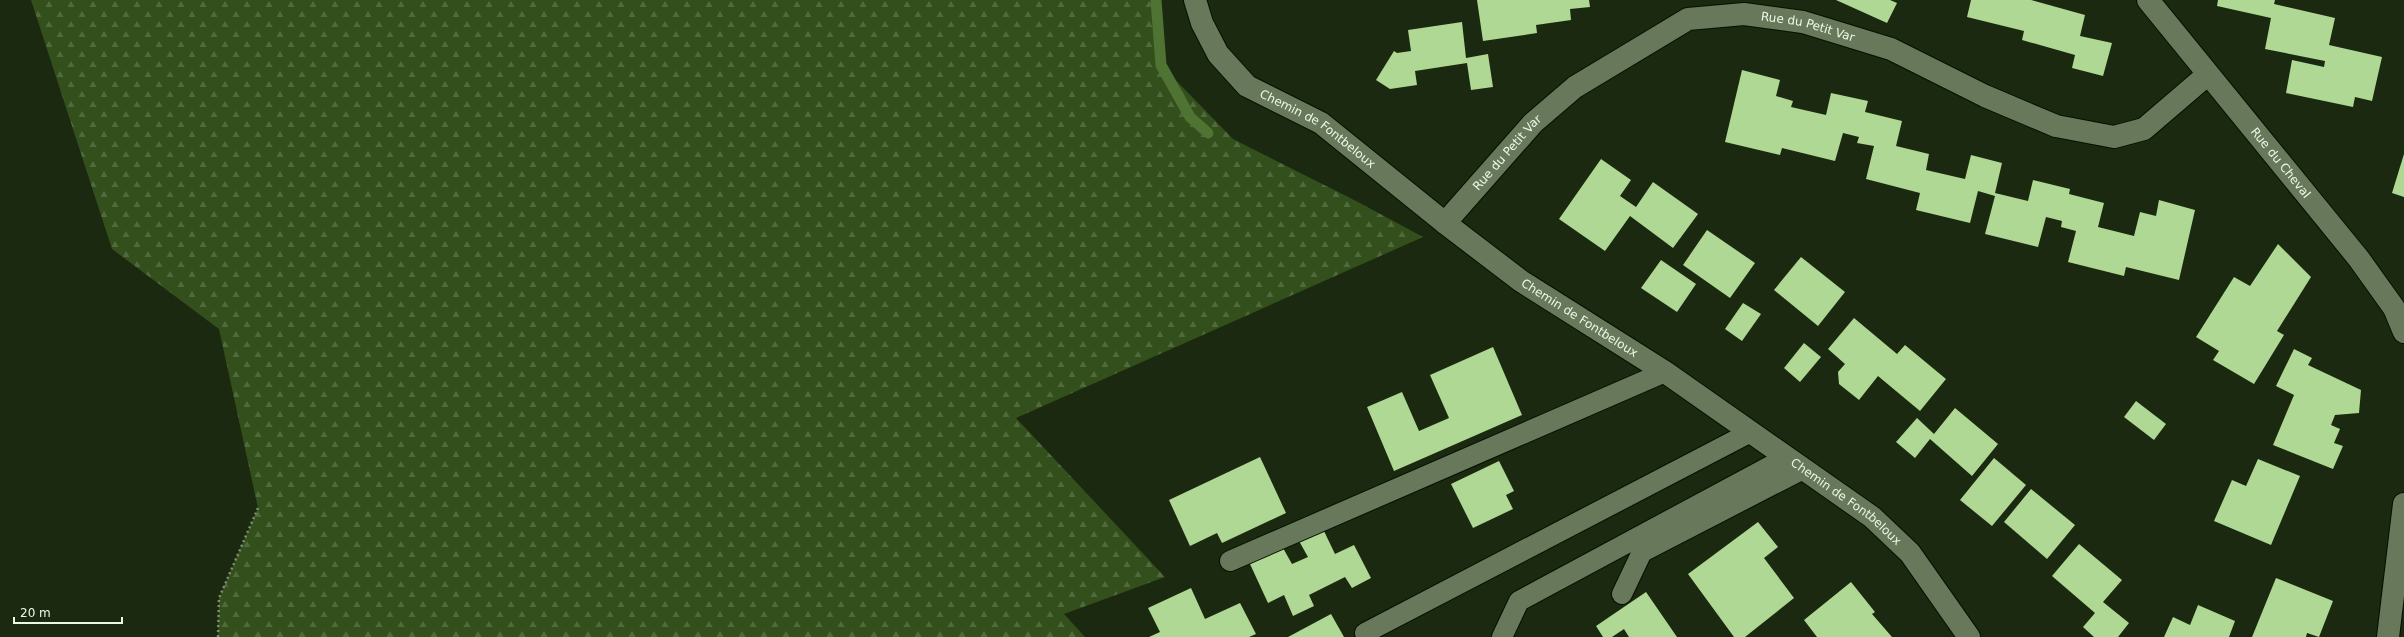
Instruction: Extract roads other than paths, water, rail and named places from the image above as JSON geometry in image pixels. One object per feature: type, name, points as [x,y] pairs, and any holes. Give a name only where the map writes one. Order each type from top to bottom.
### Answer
[{"type":"street","name":"Chemin de Fontbeloux","points":[[1194,0],[1202,23],[1218,54],[1247,86],[1321,123],[1445,224],[1521,281],[1665,372],[1872,517],[1910,554],[1969,637]]},
{"type":"street","name":"Rue du Cheval","points":[[2148,0],[2207,75],[2248,120],[2359,259],[2394,308],[2404,332]]},
{"type":"street","name":"Rue du Petit Var","points":[[1445,224],[1533,123],[1575,87],[1688,19],[1744,14],[1803,22],[1891,49],[1985,96],[2056,126],[2114,137],[2144,129],[2207,75]]},
{"type":"street","points":[[2388,637],[2404,504]]},
{"type":"lane","points":[[1230,561],[1665,372]]},
{"type":"lane","points":[[1365,633],[1749,432]]},
{"type":"lane","points":[[1622,594],[1642,552],[1795,463]]},
{"type":"lane","points":[[1502,637],[1519,601],[1795,463]]},
{"type":"waterway","points":[[1156,0],[1161,65],[1190,117],[1208,133]]}]
